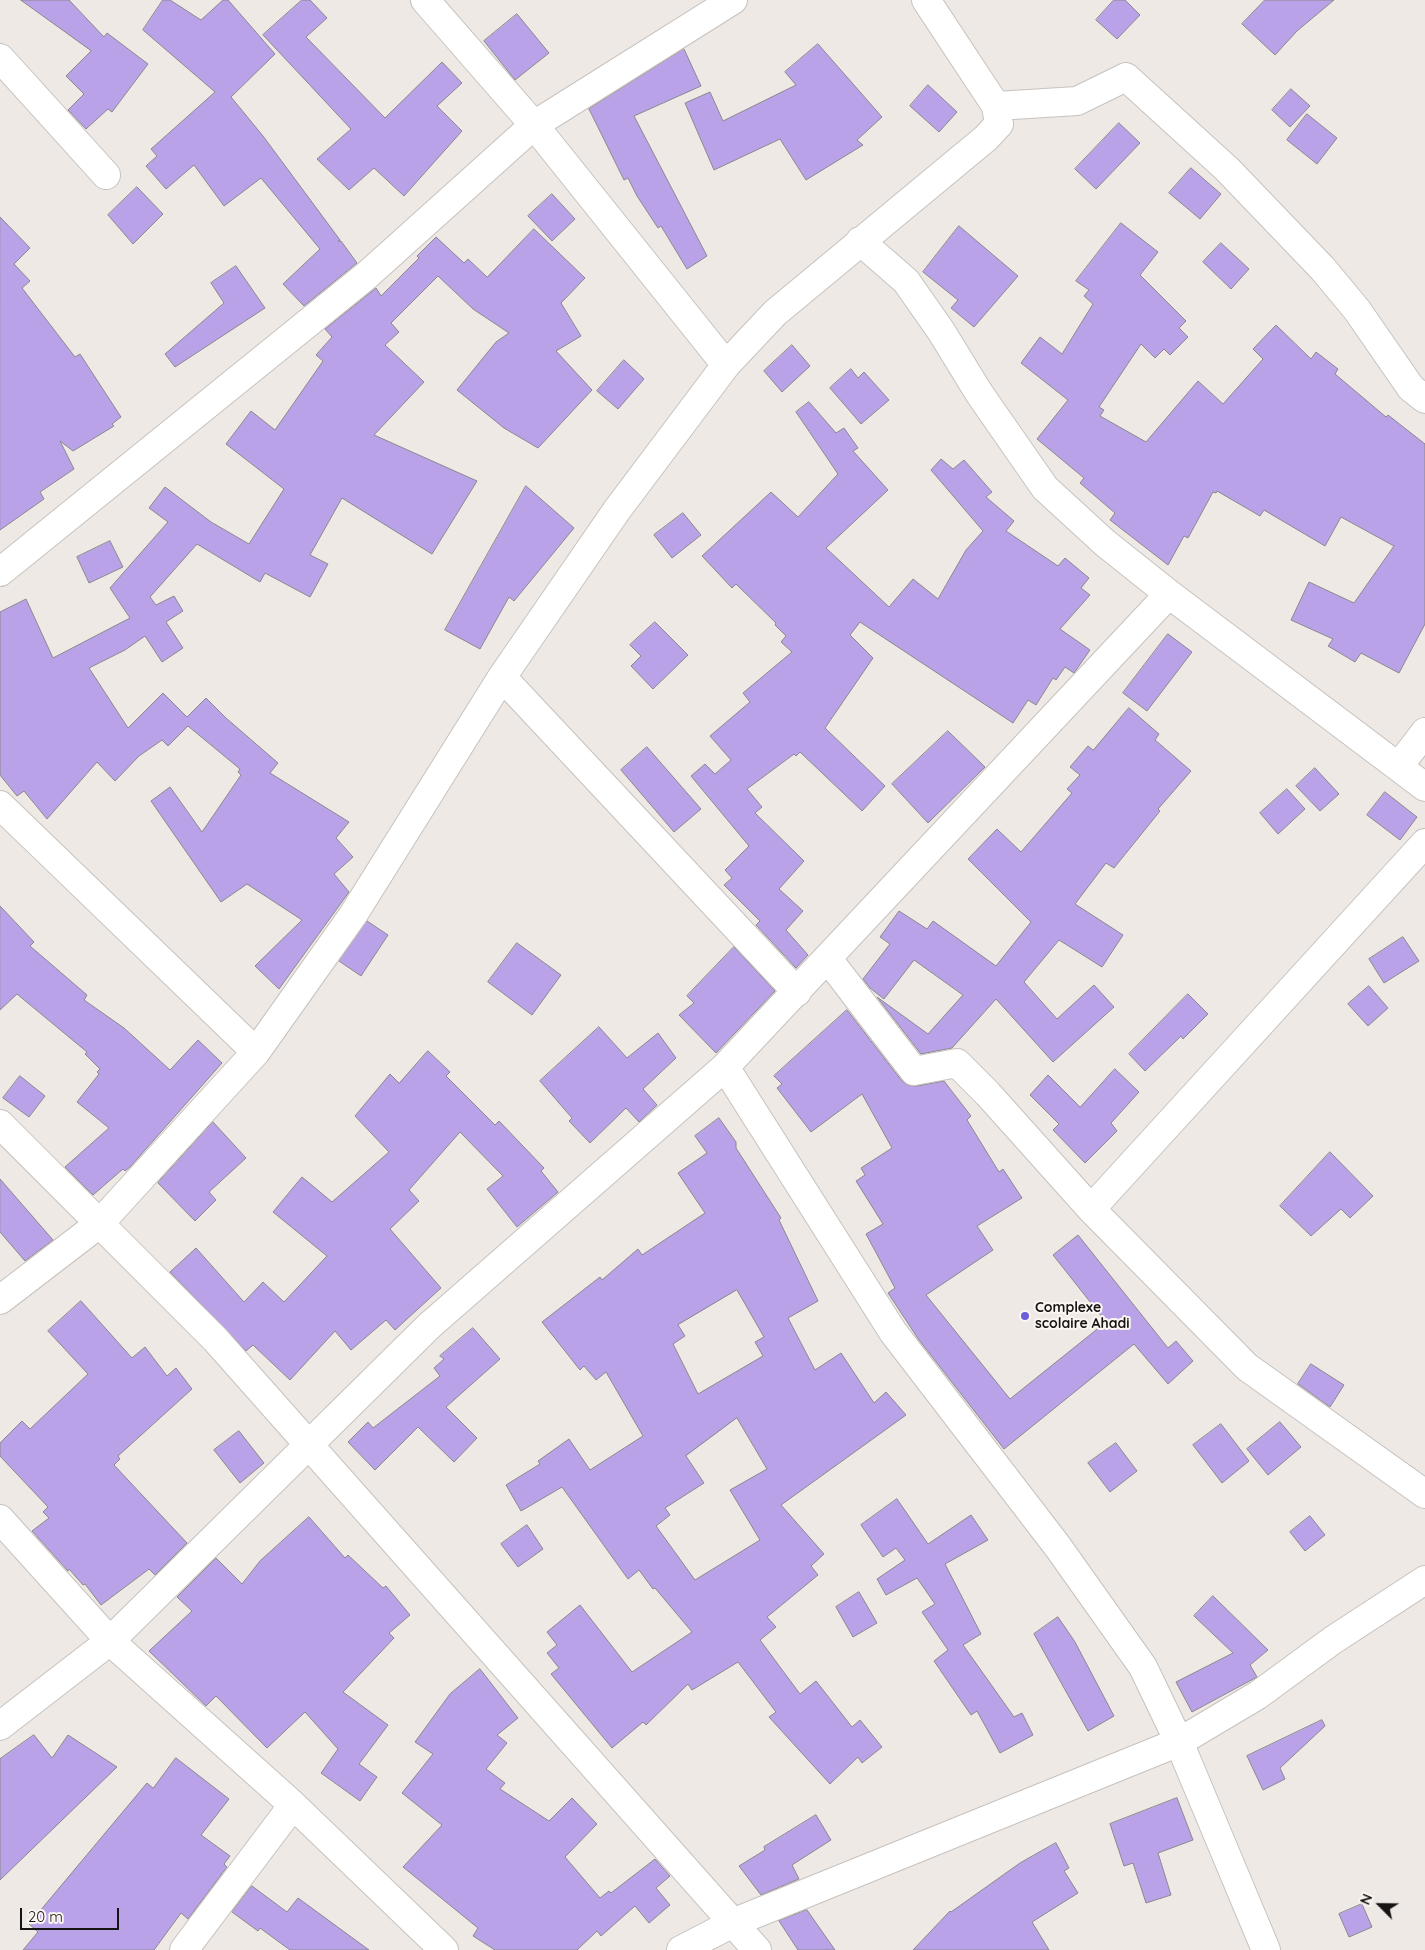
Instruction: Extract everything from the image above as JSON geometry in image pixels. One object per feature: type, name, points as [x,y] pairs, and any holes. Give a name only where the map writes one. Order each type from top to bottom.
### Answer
[{"type":"street","points":[[424,0],[534,125],[726,365]]},
{"type":"street","points":[[4,563],[366,276],[534,125],[733,0]]},
{"type":"street","points":[[0,1300],[99,1224],[256,1052],[353,915],[502,677],[618,510],[726,365],[775,312],[986,138],[999,124],[996,106],[926,0]]},
{"type":"street","points":[[0,58],[106,174]]},
{"type":"street","points":[[996,106],[1077,101],[1126,77],[1227,169],[1323,269],[1358,310],[1411,388],[1425,399]]},
{"type":"street","points":[[860,241],[906,280],[941,331],[979,393],[1045,488],[1105,543],[1169,594],[1425,787]]},
{"type":"street","points":[[0,1726],[110,1641],[429,1326],[725,1067],[1169,594]]},
{"type":"street","points":[[502,677],[797,992]]},
{"type":"street","points":[[1399,766],[1425,732]]},
{"type":"street","points":[[0,806],[256,1052]]},
{"type":"street","points":[[1091,1209],[1425,843]]},
{"type":"street","points":[[828,959],[914,1071],[957,1063],[988,1094],[1091,1209],[1247,1367],[1425,1494]]},
{"type":"street","points":[[725,1067],[893,1332],[1058,1547],[1142,1667],[1179,1742],[1266,1950]]},
{"type":"street","points":[[0,1124],[215,1339],[735,1922],[757,1950]]},
{"type":"street","points":[[0,1518],[110,1641],[293,1805],[444,1950]]},
{"type":"street","points":[[680,1950],[735,1922],[1179,1742],[1258,1695],[1333,1640],[1425,1580]]},
{"type":"street","points":[[184,1950],[293,1805]]},
{"type":"building","points":[[21,0],[69,0],[104,37],[107,33],[148,64],[112,112],[108,109],[86,129],[68,110],[84,94],[66,76],[91,51]]},
{"type":"building","points":[[163,0],[170,0],[201,20],[223,0],[228,0],[275,54],[231,97],[263,136],[340,240],[338,241],[341,241],[357,263],[304,306],[283,284],[320,249],[261,178],[224,206],[194,165],[166,189],[146,166],[157,156],[151,149],[215,92],[143,30]]},
{"type":"building","points":[[302,0],[310,0],[327,18],[306,37],[385,118],[442,62],[462,83],[437,106],[462,131],[404,196],[374,168],[349,190],[317,159],[351,129],[263,35]]},
{"type":"building","points":[[1114,0],[1125,0],[1140,15],[1117,39],[1096,20]]},
{"type":"building","points":[[1265,0],[1334,0],[1297,31],[1275,55],[1242,24]]},
{"type":"building","points":[[517,14],[549,53],[515,80],[484,41]]},
{"type":"building","points":[[818,44],[882,117],[857,140],[863,145],[806,180],[780,139],[714,170],[685,103],[710,92],[723,121],[796,85],[785,72]]},
{"type":"building","points":[[684,49],[701,86],[634,116],[707,256],[687,269],[661,226],[658,228],[637,196],[628,178],[624,180],[589,109]]},
{"type":"building","points":[[928,85],[957,112],[939,132],[910,106]]},
{"type":"building","points":[[1291,89],[1310,106],[1290,127],[1272,110]]},
{"type":"building","points":[[1307,114],[1337,138],[1317,164],[1287,140]]},
{"type":"building","points":[[1119,123],[1140,143],[1096,189],[1075,169]]},
{"type":"building","points":[[1191,168],[1221,194],[1200,219],[1169,193]]},
{"type":"building","points":[[137,187],[163,214],[133,244],[108,215]]},
{"type":"building","points":[[552,194],[575,219],[552,241],[528,216]]},
{"type":"building","points":[[0,217],[30,248],[14,264],[30,281],[22,288],[75,357],[80,354],[121,417],[112,424],[114,426],[73,451],[60,441],[74,469],[40,492],[44,499],[0,530]]},
{"type":"building","points":[[1121,223],[1158,252],[1140,275],[1186,321],[1179,328],[1188,337],[1170,355],[1164,349],[1155,358],[1141,344],[1099,407],[1104,410],[1100,416],[1146,442],[1198,381],[1223,404],[1263,359],[1253,349],[1276,325],[1311,359],[1316,352],[1338,369],[1335,374],[1386,417],[1388,415],[1425,444],[1425,624],[1399,673],[1361,653],[1355,662],[1328,646],[1333,639],[1291,620],[1309,582],[1354,603],[1394,546],[1341,517],[1325,546],[1264,510],[1260,516],[1217,491],[1216,493],[1213,492],[1188,538],[1184,536],[1168,565],[1110,520],[1115,513],[1080,483],[1084,478],[1037,439],[1068,400],[1021,363],[1040,337],[1062,354],[1093,304],[1084,296],[1089,290],[1076,281]]},
{"type":"building","points":[[959,226],[1018,276],[974,327],[951,308],[958,300],[923,272]]},
{"type":"building","points":[[534,229],[585,278],[561,303],[581,336],[556,351],[592,390],[538,448],[504,428],[457,390],[496,342],[509,333],[473,309],[438,276],[391,323],[399,332],[385,345],[424,382],[374,435],[477,481],[432,554],[342,498],[310,555],[328,564],[310,597],[265,573],[260,582],[197,544],[150,597],[156,605],[174,596],[183,611],[166,622],[183,648],[162,662],[145,636],[125,650],[89,668],[128,728],[163,693],[187,717],[206,698],[278,763],[270,773],[349,822],[336,838],[353,857],[334,874],[349,892],[279,989],[255,966],[302,920],[247,884],[221,902],[151,801],[170,787],[202,832],[241,775],[238,772],[240,769],[188,726],[168,746],[162,740],[139,756],[115,781],[97,762],[47,819],[24,791],[17,796],[0,775],[0,612],[26,599],[53,658],[130,618],[110,588],[168,522],[149,508],[165,487],[211,522],[249,544],[284,489],[226,444],[251,411],[275,430],[323,361],[316,355],[332,337],[325,329],[376,288],[381,296],[419,258],[417,256],[436,237],[464,263],[468,259],[487,277]]},
{"type":"building","points":[[1221,243],[1249,269],[1231,289],[1203,262]]},
{"type":"building","points":[[236,266],[265,308],[175,367],[165,354],[224,303],[211,283]]},
{"type":"building","points":[[792,345],[810,366],[782,392],[764,371]]},
{"type":"building","points":[[624,360],[644,379],[618,409],[597,391]]},
{"type":"building","points":[[851,369],[858,378],[864,372],[889,400],[861,424],[830,388]]},
{"type":"building","points":[[809,402],[836,433],[844,428],[858,448],[853,451],[888,490],[826,548],[889,607],[913,579],[938,599],[966,550],[983,531],[931,470],[941,459],[953,469],[964,460],[992,492],[986,497],[1014,521],[1006,531],[1058,566],[1065,558],[1089,578],[1081,588],[1090,595],[1060,629],[1090,650],[1074,673],[1065,667],[1056,680],[1053,678],[1036,705],[1028,700],[1013,723],[860,622],[850,635],[873,658],[825,728],[885,786],[862,811],[800,752],[796,756],[794,754],[747,789],[762,807],[755,813],[804,861],[779,889],[803,911],[786,930],[808,955],[796,968],[756,925],[760,921],[724,885],[732,878],[725,870],[749,846],[691,776],[705,764],[715,774],[731,760],[710,736],[750,702],[743,693],[792,652],[781,642],[786,636],[775,625],[776,623],[736,584],[732,588],[702,556],[771,492],[798,517],[838,474],[796,412]]},
{"type":"building","points":[[526,486],[574,528],[514,601],[509,597],[480,649],[445,630]]},
{"type":"building","points":[[683,513],[701,535],[672,558],[654,535]]},
{"type":"building","points":[[110,541],[123,567],[89,583],[77,557]]},
{"type":"building","points":[[655,622],[688,655],[653,689],[631,666],[641,656],[630,645]]},
{"type":"building","points":[[1168,634],[1192,652],[1147,711],[1123,693]]},
{"type":"building","points":[[1129,708],[1159,734],[1155,740],[1191,771],[1158,809],[1160,811],[1114,868],[1106,863],[1075,904],[1123,935],[1102,967],[1059,940],[1024,982],[1057,1019],[1094,985],[1114,1007],[1053,1062],[996,999],[952,1048],[921,1054],[877,997],[928,1034],[963,995],[914,960],[884,999],[870,988],[863,979],[890,944],[880,937],[899,911],[927,929],[933,921],[996,966],[1031,922],[968,859],[997,829],[1021,852],[1072,793],[1067,789],[1080,775],[1070,767],[1088,746],[1093,750]]},
{"type":"building","points":[[948,731],[985,767],[928,823],[892,784]]},
{"type":"building","points":[[647,747],[701,809],[674,832],[621,770]]},
{"type":"building","points":[[1315,768],[1339,794],[1320,811],[1296,786]]},
{"type":"building","points":[[1287,789],[1305,809],[1278,834],[1260,813]]},
{"type":"building","points":[[1385,792],[1417,817],[1400,840],[1367,815]]},
{"type":"building","points":[[0,906],[34,942],[30,946],[87,995],[84,1000],[124,1028],[170,1070],[198,1040],[222,1063],[130,1167],[125,1171],[123,1169],[93,1195],[65,1167],[109,1128],[77,1102],[99,1074],[97,1072],[100,1069],[85,1054],[87,1052],[17,994],[0,1010]]},
{"type":"building","points":[[367,921],[388,935],[361,976],[339,961]]},
{"type":"building","points":[[1403,937],[1419,961],[1384,983],[1369,959]]},
{"type":"building","points":[[517,943],[561,975],[532,1015],[488,982]]},
{"type":"building","points":[[734,947],[775,991],[716,1053],[679,1015],[694,1003],[687,996]]},
{"type":"building","points":[[1369,986],[1388,1008],[1368,1026],[1348,1004]]},
{"type":"building","points":[[1188,994],[1208,1014],[1183,1039],[1181,1036],[1145,1071],[1129,1054]]},
{"type":"building","points":[[847,1010],[902,1081],[908,1085],[917,1086],[944,1081],[971,1116],[967,1120],[999,1172],[1003,1169],[1022,1198],[977,1226],[993,1250],[926,1295],[1010,1399],[1106,1322],[1053,1255],[1078,1235],[1168,1348],[1176,1341],[1193,1361],[1168,1384],[1134,1344],[1004,1449],[919,1340],[888,1293],[895,1288],[866,1234],[883,1224],[856,1181],[865,1175],[861,1168],[892,1148],[862,1094],[811,1132],[777,1088],[782,1084],[774,1076]]},
{"type":"building","points":[[599,1027],[627,1058],[658,1033],[676,1058],[643,1089],[657,1105],[639,1122],[626,1108],[590,1143],[569,1121],[572,1118],[540,1081]]},
{"type":"building","points":[[428,1051],[450,1072],[446,1076],[495,1125],[499,1121],[544,1168],[541,1171],[558,1192],[517,1227],[487,1189],[503,1176],[460,1132],[409,1190],[419,1201],[390,1229],[441,1288],[395,1330],[386,1320],[351,1350],[335,1331],[290,1380],[253,1345],[246,1351],[170,1272],[196,1248],[244,1302],[263,1282],[284,1302],[327,1256],[273,1212],[302,1177],[332,1202],[389,1152],[355,1116],[390,1074],[399,1083]]},
{"type":"building","points":[[1115,1069],[1139,1092],[1111,1123],[1117,1131],[1085,1163],[1053,1130],[1059,1124],[1030,1095],[1048,1075],[1080,1107]]},
{"type":"building","points":[[20,1076],[45,1096],[29,1117],[3,1098]]},
{"type":"building","points":[[719,1118],[736,1142],[736,1148],[781,1218],[779,1220],[818,1301],[788,1318],[815,1370],[841,1353],[874,1403],[886,1392],[906,1415],[781,1505],[824,1554],[811,1566],[818,1575],[767,1617],[776,1627],[760,1640],[800,1694],[816,1681],[852,1727],[860,1720],[882,1747],[862,1763],[858,1757],[830,1784],[769,1717],[776,1712],[738,1662],[692,1690],[688,1684],[646,1725],[643,1722],[612,1748],[551,1674],[559,1668],[547,1653],[557,1645],[547,1632],[580,1605],[632,1672],[692,1632],[655,1588],[653,1589],[639,1570],[628,1579],[562,1487],[521,1511],[506,1485],[540,1464],[538,1461],[569,1439],[590,1470],[643,1436],[606,1372],[596,1380],[584,1366],[580,1370],[542,1322],[600,1277],[602,1280],[638,1249],[642,1255],[705,1213],[678,1173],[707,1153],[695,1136]],"holes":[[[737,1290],[764,1337],[755,1342],[763,1356],[698,1394],[673,1344],[685,1336],[678,1325]],[[737,1418],[767,1469],[730,1490],[760,1540],[695,1580],[656,1526],[670,1515],[665,1508],[704,1483],[686,1456]]]},
{"type":"building","points":[[213,1122],[246,1158],[209,1192],[216,1200],[195,1221],[158,1183]]},
{"type":"building","points":[[1330,1152],[1373,1196],[1350,1218],[1341,1209],[1311,1236],[1280,1206]]},
{"type":"building","points":[[0,1179],[53,1240],[25,1261],[0,1232]]},
{"type":"building","points":[[81,1301],[132,1358],[145,1347],[167,1376],[176,1368],[192,1389],[118,1456],[120,1459],[114,1465],[187,1543],[155,1575],[149,1569],[101,1605],[85,1584],[83,1585],[69,1569],[68,1571],[32,1531],[49,1518],[43,1512],[48,1507],[0,1456],[0,1443],[22,1421],[30,1429],[88,1374],[48,1331]]},
{"type":"building","points":[[473,1328],[500,1359],[446,1407],[477,1438],[454,1462],[418,1427],[375,1470],[348,1442],[368,1422],[373,1428],[440,1376],[434,1368],[444,1359],[440,1356]]},
{"type":"building","points":[[1311,1364],[1344,1385],[1330,1407],[1298,1384]]},
{"type":"building","points":[[1280,1422],[1301,1447],[1268,1475],[1247,1449]]},
{"type":"building","points":[[1221,1424],[1249,1461],[1222,1483],[1193,1445]]},
{"type":"building","points":[[239,1431],[264,1463],[240,1483],[214,1450]]},
{"type":"building","points":[[1116,1443],[1137,1471],[1110,1492],[1088,1463]]},
{"type":"building","points":[[897,1499],[928,1544],[971,1515],[988,1540],[945,1564],[981,1634],[963,1645],[1014,1717],[1022,1713],[1033,1735],[1000,1753],[977,1711],[971,1715],[934,1661],[948,1650],[922,1612],[935,1604],[917,1578],[886,1595],[877,1579],[905,1560],[896,1548],[883,1557],[861,1525]]},
{"type":"building","points":[[1310,1516],[1325,1535],[1305,1551],[1290,1532]]},
{"type":"building","points":[[309,1517],[345,1558],[348,1555],[383,1588],[386,1586],[410,1615],[389,1633],[394,1638],[343,1692],[388,1725],[359,1764],[377,1777],[360,1801],[321,1773],[338,1749],[305,1712],[267,1748],[216,1696],[206,1706],[149,1651],[192,1611],[177,1597],[216,1558],[242,1584],[260,1561]]},
{"type":"building","points":[[527,1525],[543,1549],[518,1567],[501,1544]]},
{"type":"building","points":[[859,1592],[877,1623],[853,1637],[836,1607]]},
{"type":"building","points":[[1213,1596],[1268,1650],[1250,1665],[1257,1677],[1192,1712],[1176,1682],[1233,1653],[1194,1616]]},
{"type":"building","points":[[1058,1617],[1075,1642],[1114,1716],[1088,1731],[1034,1634]]},
{"type":"building","points":[[480,1669],[518,1718],[497,1735],[507,1743],[486,1769],[505,1783],[500,1789],[549,1821],[572,1798],[597,1824],[565,1857],[600,1898],[609,1891],[611,1893],[655,1859],[670,1876],[656,1888],[670,1905],[649,1923],[635,1906],[601,1936],[597,1931],[577,1950],[495,1950],[473,1936],[478,1928],[403,1867],[442,1825],[402,1793],[433,1754],[415,1742],[450,1694]]},
{"type":"building","points":[[1322,1720],[1325,1726],[1280,1768],[1285,1779],[1263,1790],[1247,1756]]},
{"type":"building","points":[[34,1735],[52,1758],[68,1735],[117,1767],[0,1880],[0,1759]]},
{"type":"building","points":[[176,1758],[229,1799],[201,1835],[230,1856],[224,1864],[227,1867],[188,1919],[181,1913],[154,1950],[23,1950],[38,1932],[29,1924],[147,1783],[153,1788]]},
{"type":"building","points":[[1177,1798],[1193,1840],[1158,1853],[1171,1895],[1146,1903],[1133,1863],[1124,1866],[1110,1824]]},
{"type":"building","points":[[816,1815],[831,1840],[792,1865],[799,1879],[761,1895],[739,1866],[765,1850],[764,1847]]},
{"type":"building","points":[[1056,1843],[1069,1868],[1064,1871],[1078,1893],[1032,1922],[1049,1950],[913,1950],[950,1911],[1020,1863]]},
{"type":"building","points":[[252,1886],[287,1912],[298,1898],[369,1950],[290,1950],[260,1928],[258,1931],[232,1912]]},
{"type":"building","points":[[1362,1904],[1372,1927],[1349,1937],[1339,1914]]},
{"type":"building","points":[[807,1910],[835,1950],[798,1950],[779,1921]]},
{"type":"place","name":"Complexe scolaire Ahadi","points":[[1025,1316]]}]
